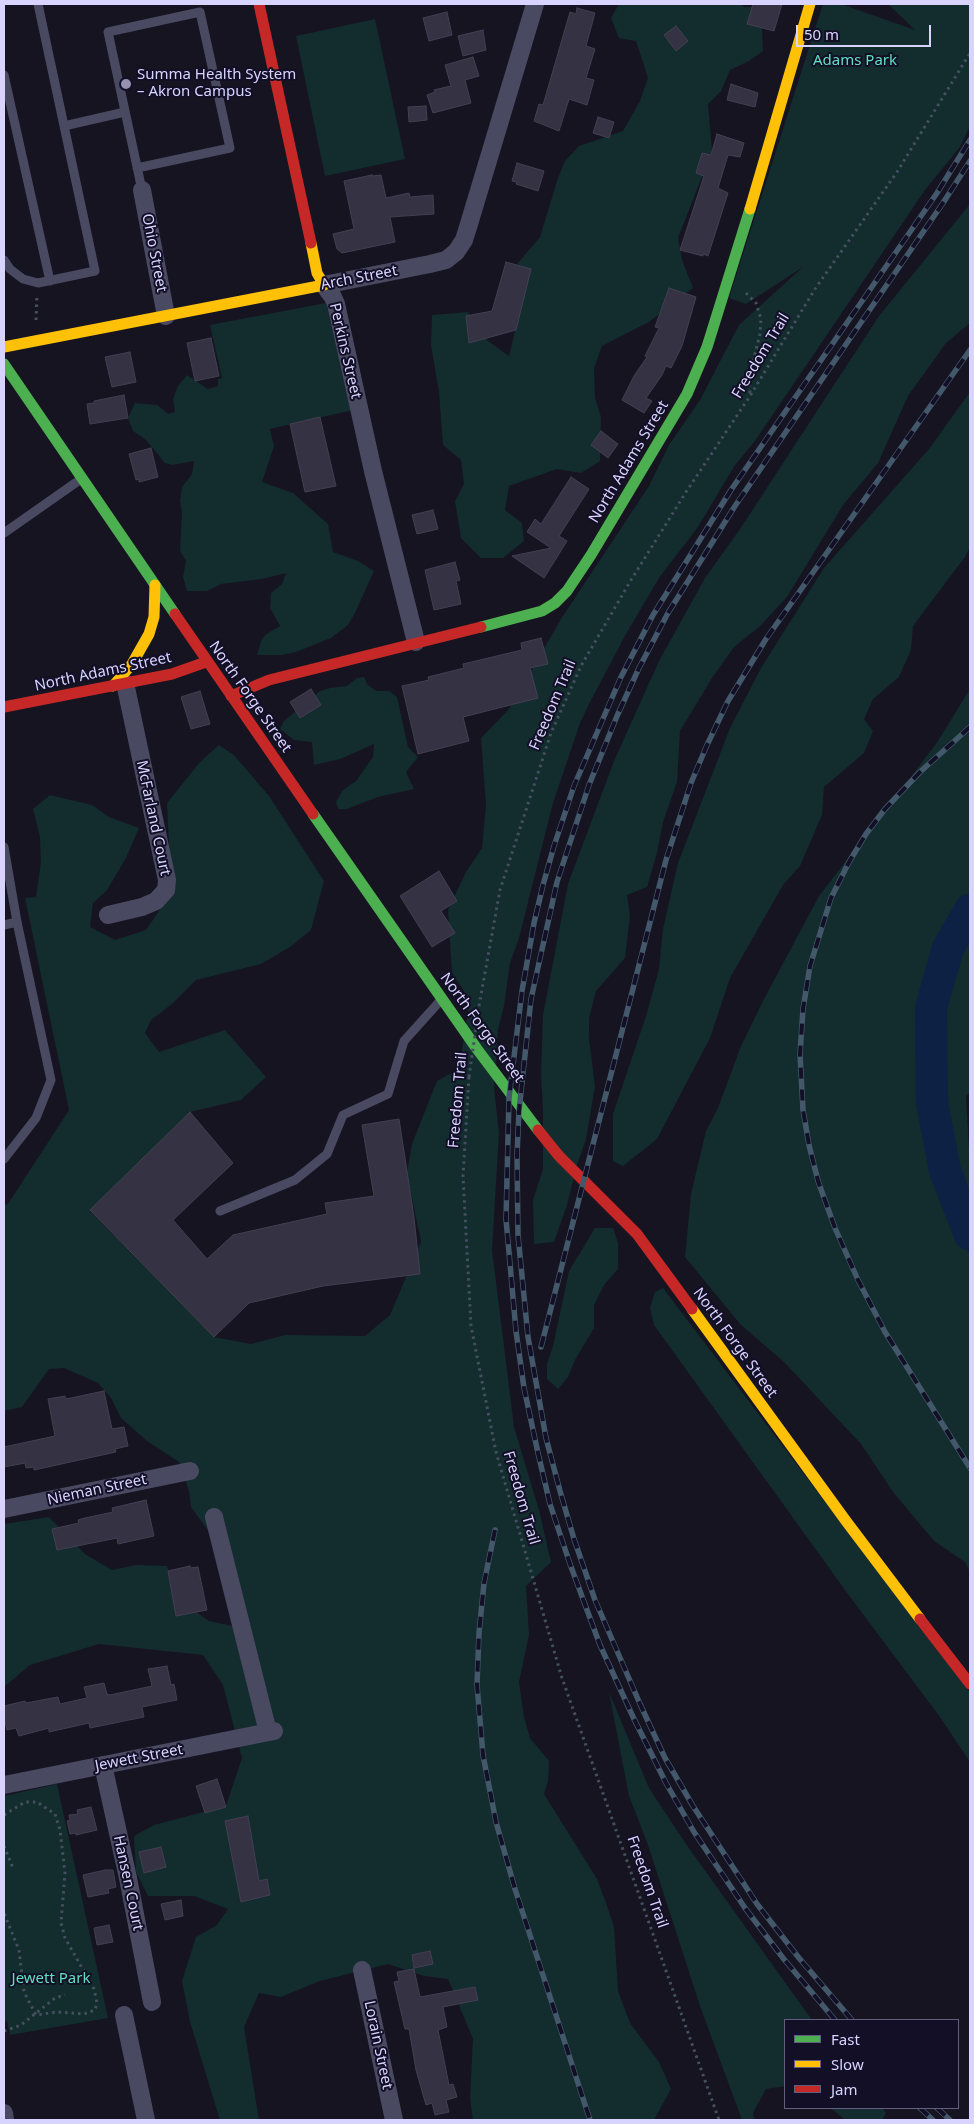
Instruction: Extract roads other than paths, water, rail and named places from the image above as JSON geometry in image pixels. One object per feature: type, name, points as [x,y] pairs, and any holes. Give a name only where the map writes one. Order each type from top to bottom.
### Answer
[{"type":"street","name":"Perkins Street","points":[[260,4],[317,273],[336,304],[371,462],[416,642]]},
{"type":"street","name":"Arch Street","points":[[4,347],[446,260],[456,252],[464,240],[535,4]]},
{"type":"street","name":"North Adams Street","points":[[232,696],[269,680],[416,642],[475,630],[542,611],[555,603],[567,591],[592,555],[687,394],[707,347],[727,286],[810,4]]},
{"type":"street","name":"Ohio Street","points":[[142,190],[166,316]]},
{"type":"street","name":"North Forge Street","points":[[4,364],[206,662],[232,696],[383,917],[537,1130],[559,1156],[637,1234],[846,1521],[970,1684]]},
{"type":"street","points":[[119,684],[149,634],[154,617],[155,585]]},
{"type":"street","name":"North Adams Street","points":[[4,707],[172,674],[206,662]]},
{"type":"street","name":"McFarland Court","points":[[108,915],[142,907],[156,901],[166,890],[167,880],[119,684]]},
{"type":"street","name":"Nieman Street","points":[[4,1509],[190,1471]]},
{"type":"street","name":"Jewett Street","points":[[4,1785],[271,1732],[214,1517]]},
{"type":"street","name":"Hansen Court","points":[[103,1765],[128,1878],[152,2002]]},
{"type":"street","name":"Lorain Street","points":[[362,1970],[394,2120]]},
{"type":"street","points":[[124,2015],[146,2120]]},
{"type":"street","points":[[4,2112],[5,2120]]},
{"type":"lane","points":[[4,260],[10,269],[23,280],[38,284],[95,271],[38,4]]},
{"type":"lane","points":[[137,168],[230,148],[200,12],[108,32],[137,168],[142,190]]},
{"type":"lane","points":[[4,75],[50,281]]},
{"type":"lane","points":[[64,126],[125,112]]},
{"type":"lane","points":[[4,533],[82,478]]},
{"type":"lane","points":[[4,847],[17,922],[51,1080],[36,1118],[4,1158]]},
{"type":"lane","points":[[4,925],[17,922]]},
{"type":"lane","points":[[220,1211],[295,1180],[328,1154],[343,1115],[388,1094],[404,1041],[442,999]]},
{"type":"waterway","points":[[970,910],[948,948],[931,1008],[932,1102],[945,1171],[970,1235]]},
{"type":"railway","points":[[834,2019],[783,1958],[745,1908],[694,1832],[666,1783],[634,1719],[600,1645],[570,1564],[550,1504],[538,1453],[524,1388],[516,1331],[506,1219],[509,1098],[522,991],[543,885],[574,786],[621,677],[653,615],[731,490],[937,193],[970,140]]},
{"type":"railway","points":[[851,2019],[799,1958],[757,1904],[693,1806],[665,1758],[595,1600],[574,1539],[546,1438],[528,1337],[518,1235],[517,1155],[519,1111],[531,999],[557,882],[589,785],[639,668],[668,613],[735,506],[970,161]]},
{"type":"railway","points":[[541,1347],[666,860],[691,783],[707,745],[728,701],[766,639],[970,350]]},
{"type":"railway","points":[[970,727],[920,772],[885,809],[866,834],[849,862],[831,898],[810,966],[803,1009],[800,1054],[803,1110],[809,1145],[818,1181],[835,1228],[858,1280],[885,1332],[970,1468]]},
{"type":"railway","points":[[495,1530],[484,1583],[479,1633],[477,1685],[483,1755],[496,1822],[515,1889],[590,2120]]},
{"type":"railway","points":[[921,2109],[933,2120]]},
{"type":"railway","points":[[938,2109],[950,2120]]},
{"type":"place","name":"Summa Health System – Akron Campus","points":[[126,84]]},
{"type":"park label","name":"Adams Park","points":[[855,61]]},
{"type":"park label","name":"Jewett Park","points":[[51,1979]]}]
